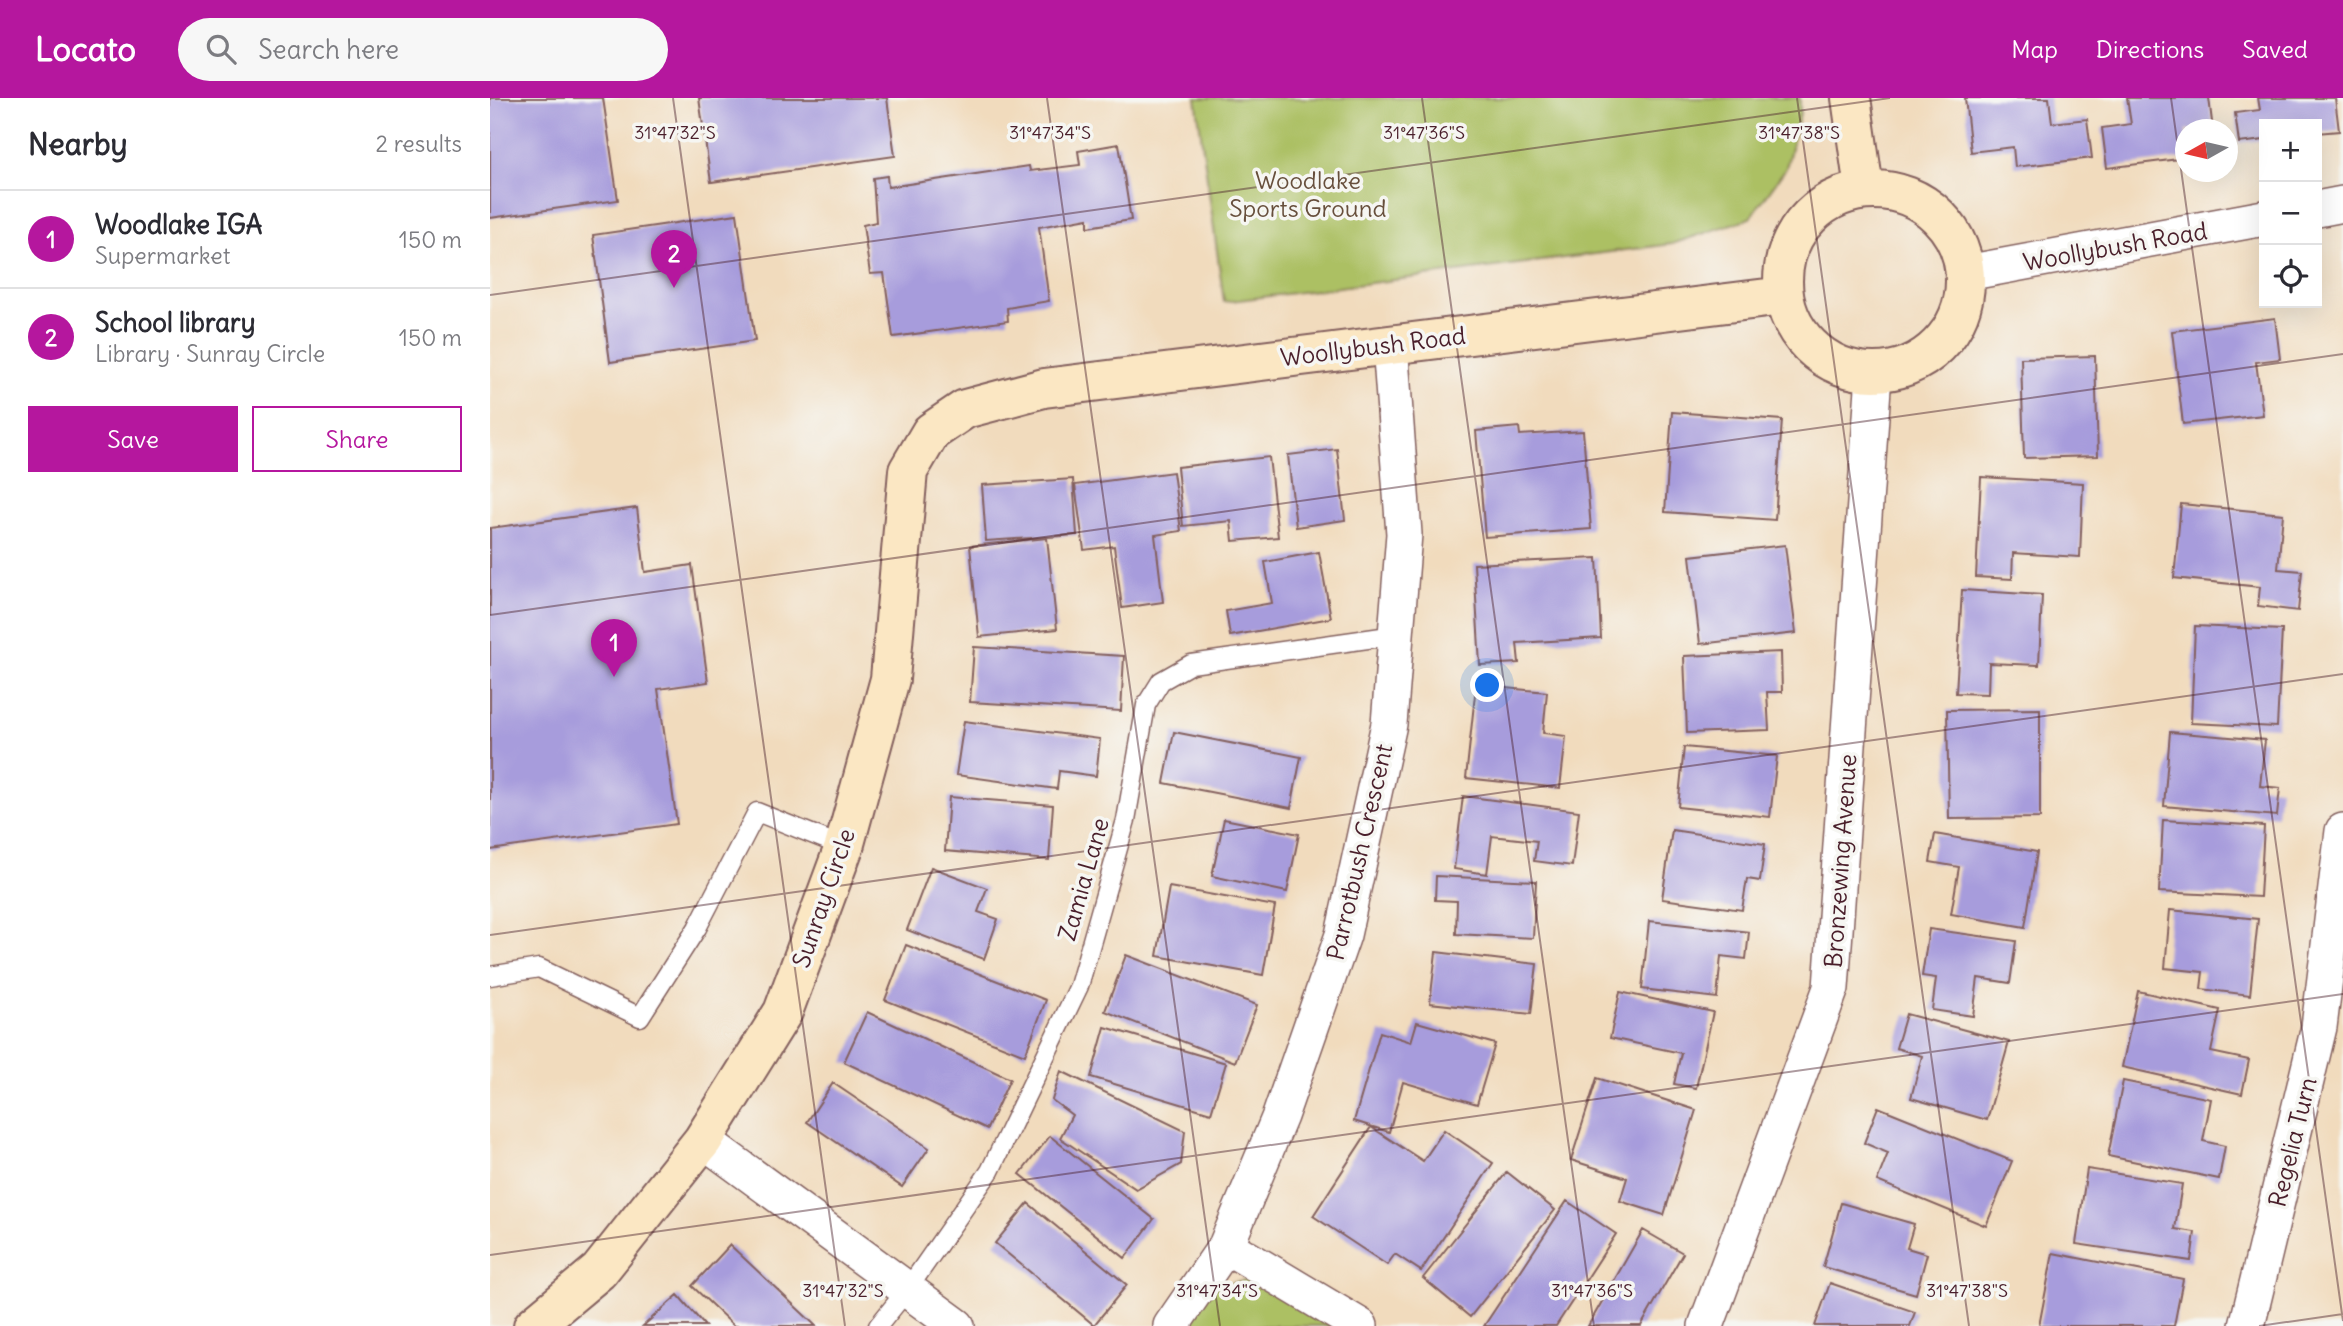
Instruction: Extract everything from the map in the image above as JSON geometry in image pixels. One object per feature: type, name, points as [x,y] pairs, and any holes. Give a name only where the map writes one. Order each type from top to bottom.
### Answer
[{"type":"street","points":[[1850,98],[1864,190]]},
{"type":"street","points":[[1864,190],[1893,191],[1920,201],[1942,220],[1959,245],[1966,273],[1964,303],[1951,331],[1930,354],[1904,369],[1874,374],[1848,370],[1825,359],[1805,343],[1791,321],[1783,296],[1783,267],[1793,238],[1810,214],[1836,198],[1864,190]]},
{"type":"street","points":[[2322,208],[2343,204]]},
{"type":"street","name":"Woollybush Road","points":[[1966,273],[2259,219]]},
{"type":"street","name":"Woollybush Road","points":[[965,409],[1044,388],[1783,296]]},
{"type":"street","name":"Parrotbush Crescent","points":[[1171,1326],[1226,1246],[1280,1116],[1343,935],[1389,724],[1404,534],[1390,344]]},
{"type":"street","name":"Bronzewing Avenue","points":[[1706,1326],[1831,988],[1874,374]]},
{"type":"street","name":"Sunray Circle","points":[[533,1326],[599,1271],[703,1140],[783,1012],[844,847],[890,680],[908,471],[930,432],[965,409]]},
{"type":"street","name":"Regelia Turn","points":[[2247,1326],[2319,1027],[2343,831]]},
{"type":"street","points":[[703,1140],[957,1326]]},
{"type":"street","points":[[1226,1246],[1360,1326]]},
{"type":"lane","name":"Zamia Lane","points":[[878,1326],[907,1290],[990,1171],[1079,986],[1126,820],[1146,705],[1161,681],[1191,664],[1396,635]]},
{"type":"lane","points":[[490,976],[538,968],[640,1017],[697,928],[757,812],[844,847]]},
{"type":"green space","name":"Woodlake Sports Ground","points":[[1196,98],[1800,98],[1800,113],[1786,168],[1750,218],[1672,244],[1224,302]]},
{"type":"green space","points":[[1254,1278],[1336,1326],[1179,1326],[1205,1288]]},
{"type":"building","points":[[490,98],[603,98],[618,200],[490,218]]},
{"type":"building","points":[[699,98],[887,98],[895,156],[711,182]]},
{"type":"building","points":[[1965,98],[2049,98],[2052,123],[2087,119],[2092,158],[2015,167],[2013,147],[1971,152]]},
{"type":"building","points":[[2127,98],[2209,98],[2212,119],[2175,119],[2175,159],[2107,168],[2102,128],[2131,124]]},
{"type":"building","points":[[2258,98],[2335,98],[2339,131],[2322,133],[2322,119],[2259,119],[2259,141],[2239,143],[2238,119],[2235,113],[2260,110]]},
{"type":"building","points":[[1119,144],[1131,220],[1088,227],[1088,218],[1039,227],[1049,301],[1007,308],[1008,321],[893,337],[884,273],[870,274],[863,225],[876,222],[873,178],[887,176],[888,187],[1029,166],[1030,171],[1080,165],[1078,151]]},
{"type":"building","points":[[737,214],[755,341],[610,362],[593,235]]},
{"type":"building","points":[[2275,318],[2280,359],[2256,362],[2263,415],[2183,424],[2172,331]]},
{"type":"building","points":[[2095,356],[2098,456],[2024,458],[2021,358]]},
{"type":"building","points":[[1672,412],[1782,420],[1775,520],[1665,512]]},
{"type":"building","points":[[1519,427],[1520,435],[1583,431],[1591,529],[1485,537],[1476,431]]},
{"type":"building","points":[[1337,449],[1345,520],[1296,527],[1288,455]]},
{"type":"building","points":[[1269,457],[1278,537],[1233,541],[1231,521],[1183,526],[1177,467]]},
{"type":"building","points":[[1173,472],[1181,531],[1155,535],[1163,602],[1122,608],[1114,546],[1084,550],[1075,485]]},
{"type":"building","points":[[1981,477],[2083,483],[2080,557],[2013,553],[2012,579],[1976,577]]},
{"type":"building","points":[[1073,479],[1077,535],[986,541],[982,485]]},
{"type":"building","points":[[2181,504],[2283,514],[2278,569],[2302,571],[2298,611],[2258,606],[2260,587],[2174,578]]},
{"type":"building","points":[[637,508],[645,572],[692,565],[708,682],[658,689],[677,824],[490,850],[490,528]]},
{"type":"building","points":[[1047,538],[1057,629],[979,637],[970,546]]},
{"type":"building","points":[[1785,545],[1796,633],[1700,644],[1690,556]]},
{"type":"building","points":[[1319,552],[1331,618],[1230,636],[1226,611],[1272,603],[1265,562]]},
{"type":"building","points":[[1597,558],[1601,638],[1517,643],[1519,663],[1480,665],[1474,564]]},
{"type":"building","points":[[1962,590],[2042,595],[2039,665],[1989,663],[1988,694],[1956,693]]},
{"type":"building","points":[[2195,626],[2282,630],[2277,727],[2191,723]]},
{"type":"building","points":[[974,647],[1124,656],[1121,711],[970,702]]},
{"type":"building","points":[[1781,652],[1782,692],[1767,692],[1769,730],[1687,733],[1684,656]]},
{"type":"building","points":[[1476,685],[1547,692],[1543,733],[1566,736],[1560,788],[1466,778]]},
{"type":"building","points":[[2040,709],[2040,818],[1949,819],[1947,710]]},
{"type":"building","points":[[964,721],[1100,739],[1096,776],[1059,771],[1057,789],[956,775]]},
{"type":"building","points":[[1174,732],[1301,757],[1291,808],[1164,783]]},
{"type":"building","points":[[2170,732],[2265,740],[2260,786],[2280,788],[2277,816],[2164,806]]},
{"type":"building","points":[[1684,747],[1777,756],[1770,817],[1678,807]]},
{"type":"building","points":[[1463,796],[1579,811],[1572,866],[1534,861],[1537,841],[1492,836],[1487,874],[1454,869]]},
{"type":"building","points":[[949,797],[1053,805],[1049,860],[945,851]]},
{"type":"building","points":[[1224,819],[1299,834],[1287,892],[1212,876]]},
{"type":"building","points":[[2163,820],[2264,826],[2260,897],[2159,892]]},
{"type":"building","points":[[1672,830],[1765,844],[1760,881],[1747,879],[1742,910],[1662,899]]},
{"type":"building","points":[[1935,834],[2037,852],[2025,927],[1951,914],[1959,867],[1930,862]]},
{"type":"building","points":[[931,867],[987,888],[978,912],[998,919],[984,959],[907,930]]},
{"type":"building","points":[[1436,876],[1536,881],[1533,938],[1456,934],[1457,901],[1435,900]]},
{"type":"building","points":[[1169,887],[1275,906],[1263,975],[1157,956]]},
{"type":"building","points":[[2170,910],[2258,919],[2250,995],[2201,989],[2203,972],[2165,968]]},
{"type":"building","points":[[1649,921],[1749,932],[1746,959],[1721,956],[1717,998],[1642,989]]},
{"type":"building","points":[[1929,929],[2016,941],[2010,983],[1978,978],[1973,1016],[1932,1010],[1936,978],[1922,976]]},
{"type":"building","points":[[906,945],[1046,1000],[1025,1055],[885,1000]]},
{"type":"building","points":[[1436,952],[1537,964],[1531,1014],[1430,1003]]},
{"type":"building","points":[[1126,955],[1257,1005],[1235,1062],[1105,1011]]},
{"type":"building","points":[[2138,991],[2220,1010],[2211,1052],[2249,1060],[2242,1094],[2122,1067]]},
{"type":"building","points":[[1620,992],[1713,1012],[1696,1088],[1674,1084],[1681,1053],[1610,1038]]},
{"type":"building","points":[[867,1012],[1010,1079],[987,1129],[844,1062]]},
{"type":"building","points":[[1906,1014],[2009,1042],[1987,1120],[1911,1098],[1922,1056],[1896,1048]]},
{"type":"building","points":[[1417,1022],[1495,1044],[1477,1104],[1403,1082],[1389,1132],[1354,1121],[1380,1032],[1411,1042]]},
{"type":"building","points":[[1105,1027],[1226,1063],[1211,1113],[1091,1077]]},
{"type":"building","points":[[1061,1071],[1185,1131],[1181,1164],[1136,1189],[1060,1138],[1072,1115],[1052,1100]]},
{"type":"building","points":[[1597,1078],[1696,1110],[1664,1215],[1620,1201],[1627,1178],[1571,1160]]},
{"type":"building","points":[[2123,1081],[2211,1099],[2203,1141],[2225,1146],[2219,1179],[2108,1156]]},
{"type":"building","points":[[833,1083],[929,1148],[902,1187],[807,1122]]},
{"type":"building","points":[[1878,1107],[2012,1161],[1986,1226],[1877,1181],[1888,1153],[1864,1143]]},
{"type":"building","points":[[1371,1127],[1423,1161],[1444,1130],[1493,1163],[1421,1271],[1395,1254],[1387,1265],[1313,1216]]},
{"type":"building","points":[[1050,1136],[1154,1219],[1125,1258],[1020,1174]]},
{"type":"building","points":[[2087,1169],[2182,1184],[2175,1229],[2195,1232],[2191,1261],[2076,1244]]},
{"type":"building","points":[[1507,1172],[1555,1210],[1470,1317],[1423,1278]]},
{"type":"building","points":[[1567,1201],[1616,1234],[1556,1326],[1484,1326]]},
{"type":"building","points":[[1028,1203],[1127,1285],[1094,1325],[995,1243]]},
{"type":"building","points":[[1841,1203],[1914,1224],[1907,1248],[1927,1254],[1916,1294],[1823,1267]]},
{"type":"building","points":[[1643,1230],[1683,1253],[1641,1326],[1588,1326]]},
{"type":"building","points":[[730,1245],[816,1326],[734,1326],[692,1286]]},
{"type":"building","points":[[2053,1253],[2183,1279],[2174,1326],[2039,1326]]},
{"type":"building","points":[[1830,1283],[1915,1312],[1910,1326],[1815,1326]]},
{"type":"building","points":[[678,1295],[705,1326],[643,1326]]},
{"type":"place","name":"School library","points":[[674,288]]},
{"type":"place","name":"Woodlake IGA","points":[[614,677]]}]
